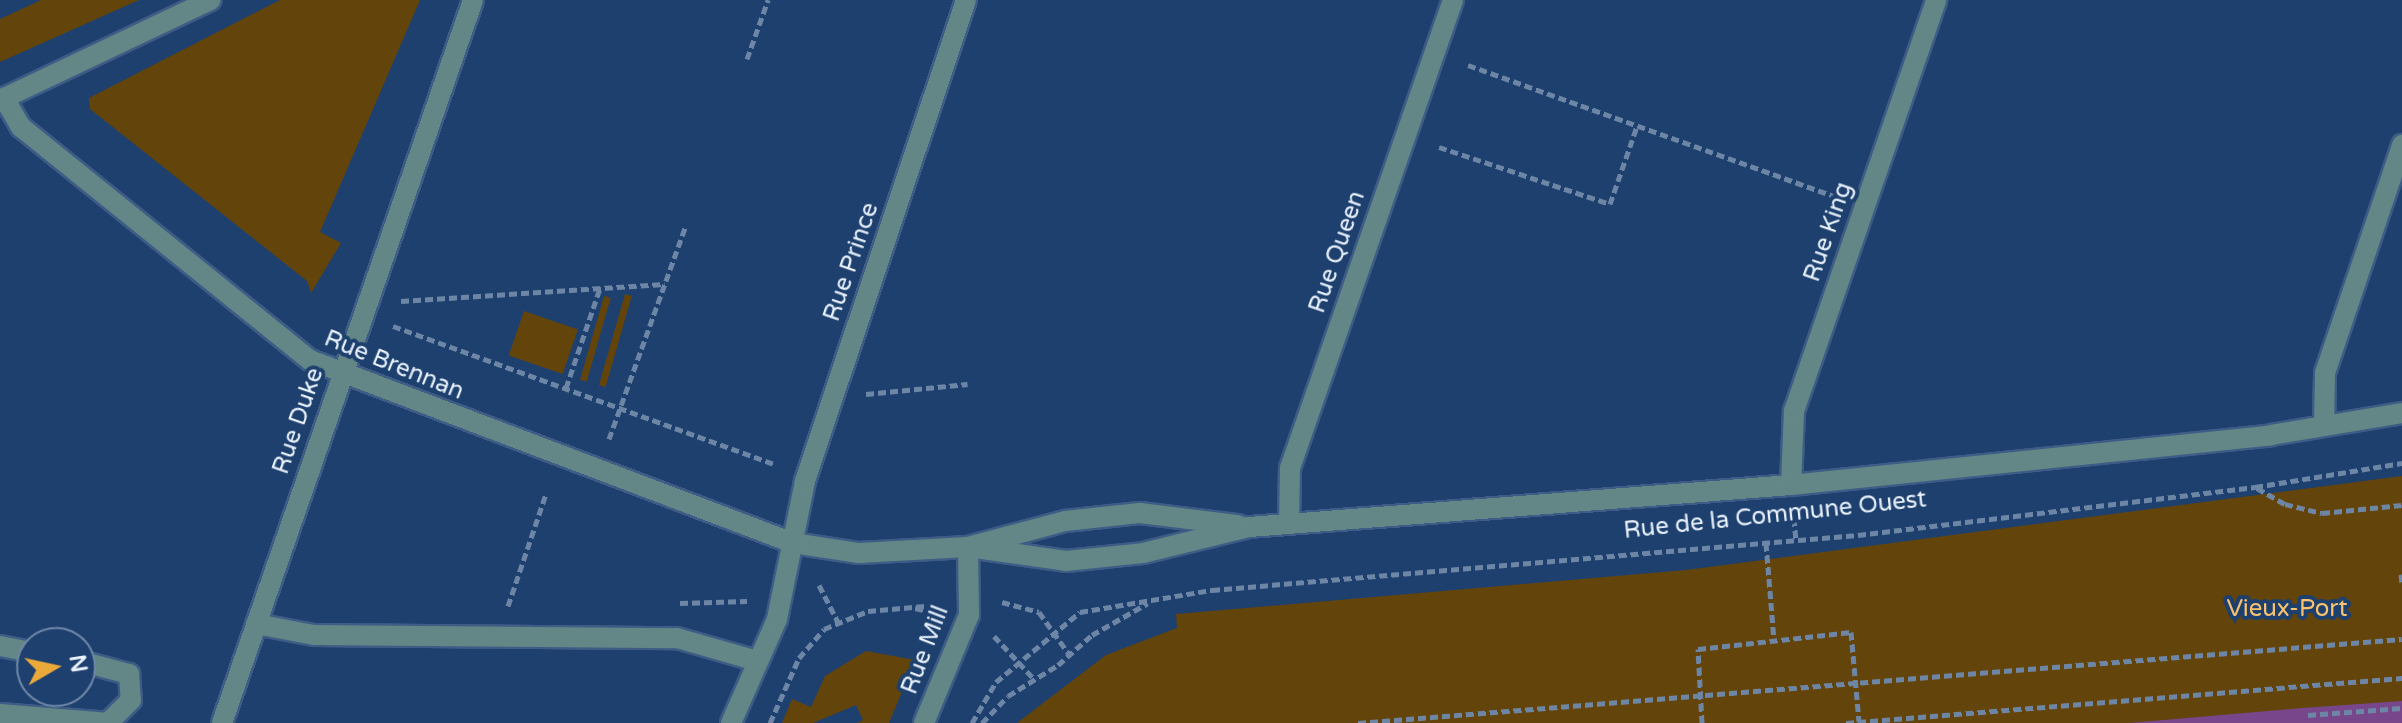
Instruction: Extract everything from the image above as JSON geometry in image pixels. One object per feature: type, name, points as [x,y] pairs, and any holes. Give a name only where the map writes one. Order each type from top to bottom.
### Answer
[{"type":"street","points":[[2,99],[211,0]]},
{"type":"street","name":"Rue Duke","points":[[222,723],[473,0]]},
{"type":"street","name":"Rue Prince","points":[[793,543],[805,481],[966,0]]},
{"type":"street","name":"Rue Queen","points":[[1289,524],[1290,468],[1453,0]]},
{"type":"street","name":"Rue King","points":[[1791,485],[1794,411],[1936,0]]},
{"type":"street","name":"Rue Brennan","points":[[2,99],[33,137],[296,349],[341,374],[793,543]]},
{"type":"street","points":[[2324,426],[2325,373],[2402,145]]},
{"type":"street","name":"Rue de la Commune Ouest","points":[[793,543],[859,553],[968,547],[1066,561],[1143,553],[1249,527],[1791,485],[2324,426],[2402,413]]},
{"type":"street","name":"Rue de la Commune Ouest","points":[[968,547],[1065,521],[1140,513],[1249,527]]},
{"type":"street","points":[[731,723],[777,619],[793,543]]},
{"type":"street","name":"Rue Mill","points":[[924,723],[969,615],[968,547]]},
{"type":"street","points":[[256,624],[314,635],[688,639],[757,661]]},
{"type":"street","points":[[0,714],[109,722],[131,700],[129,674],[96,665]]},
{"type":"path","points":[[747,59],[768,0]]},
{"type":"path","points":[[1468,65],[1840,199]]},
{"type":"path","points":[[1439,147],[1610,204],[1637,126]]},
{"type":"path","points":[[611,434],[686,225]]},
{"type":"path","points":[[399,302],[664,284]]},
{"type":"path","points":[[566,388],[574,354],[600,288]]},
{"type":"path","points":[[391,326],[776,465]]},
{"type":"path","points":[[867,394],[968,384]]},
{"type":"path","name":"Rue de la Commune Ouest","points":[[1055,629],[1080,612],[1212,590],[1766,543],[2255,487],[2402,463]]},
{"type":"path","points":[[2255,487],[2285,504],[2322,513],[2402,505]]},
{"type":"path","points":[[507,607],[546,494]]},
{"type":"path","points":[[1766,543],[1774,641]]},
{"type":"path","points":[[2401,574],[2402,583]]},
{"type":"path","name":"Rue de la Commune Ouest","points":[[982,723],[1008,696],[1092,635],[1152,601]]},
{"type":"path","points":[[770,723],[799,658],[817,635],[853,616],[906,606]]},
{"type":"path","points":[[972,723],[996,682],[1055,629],[1069,654]]},
{"type":"path","points":[[1702,723],[1698,649],[1851,632],[1859,722]]},
{"type":"path","points":[[1358,723],[2402,639]]},
{"type":"path","points":[[1846,723],[2402,678]]},
{"type":"path","points":[[2308,715],[2402,708]]},
{"type":"green space","points":[[41,0],[139,0],[0,62],[0,19]]},
{"type":"green space","points":[[280,0],[420,0],[320,232],[341,243],[311,293],[307,281],[90,109],[89,98]]},
{"type":"green space","points":[[625,294],[632,296],[606,387],[599,385]]},
{"type":"green space","points":[[604,296],[611,298],[587,382],[580,380]]},
{"type":"green space","points":[[524,311],[578,330],[563,374],[509,355]]},
{"type":"green space","name":"Vieux-Port","points":[[2402,476],[2402,723],[1017,723],[1106,655],[1177,628],[1176,614],[1686,570]]},
{"type":"green space","points":[[866,651],[915,660],[889,723],[857,723],[863,720],[856,705],[813,723],[782,723],[792,699],[811,707],[825,676]]},
{"type":"shaded area","points":[[2402,701],[2402,723],[2129,723],[2302,708]]}]
